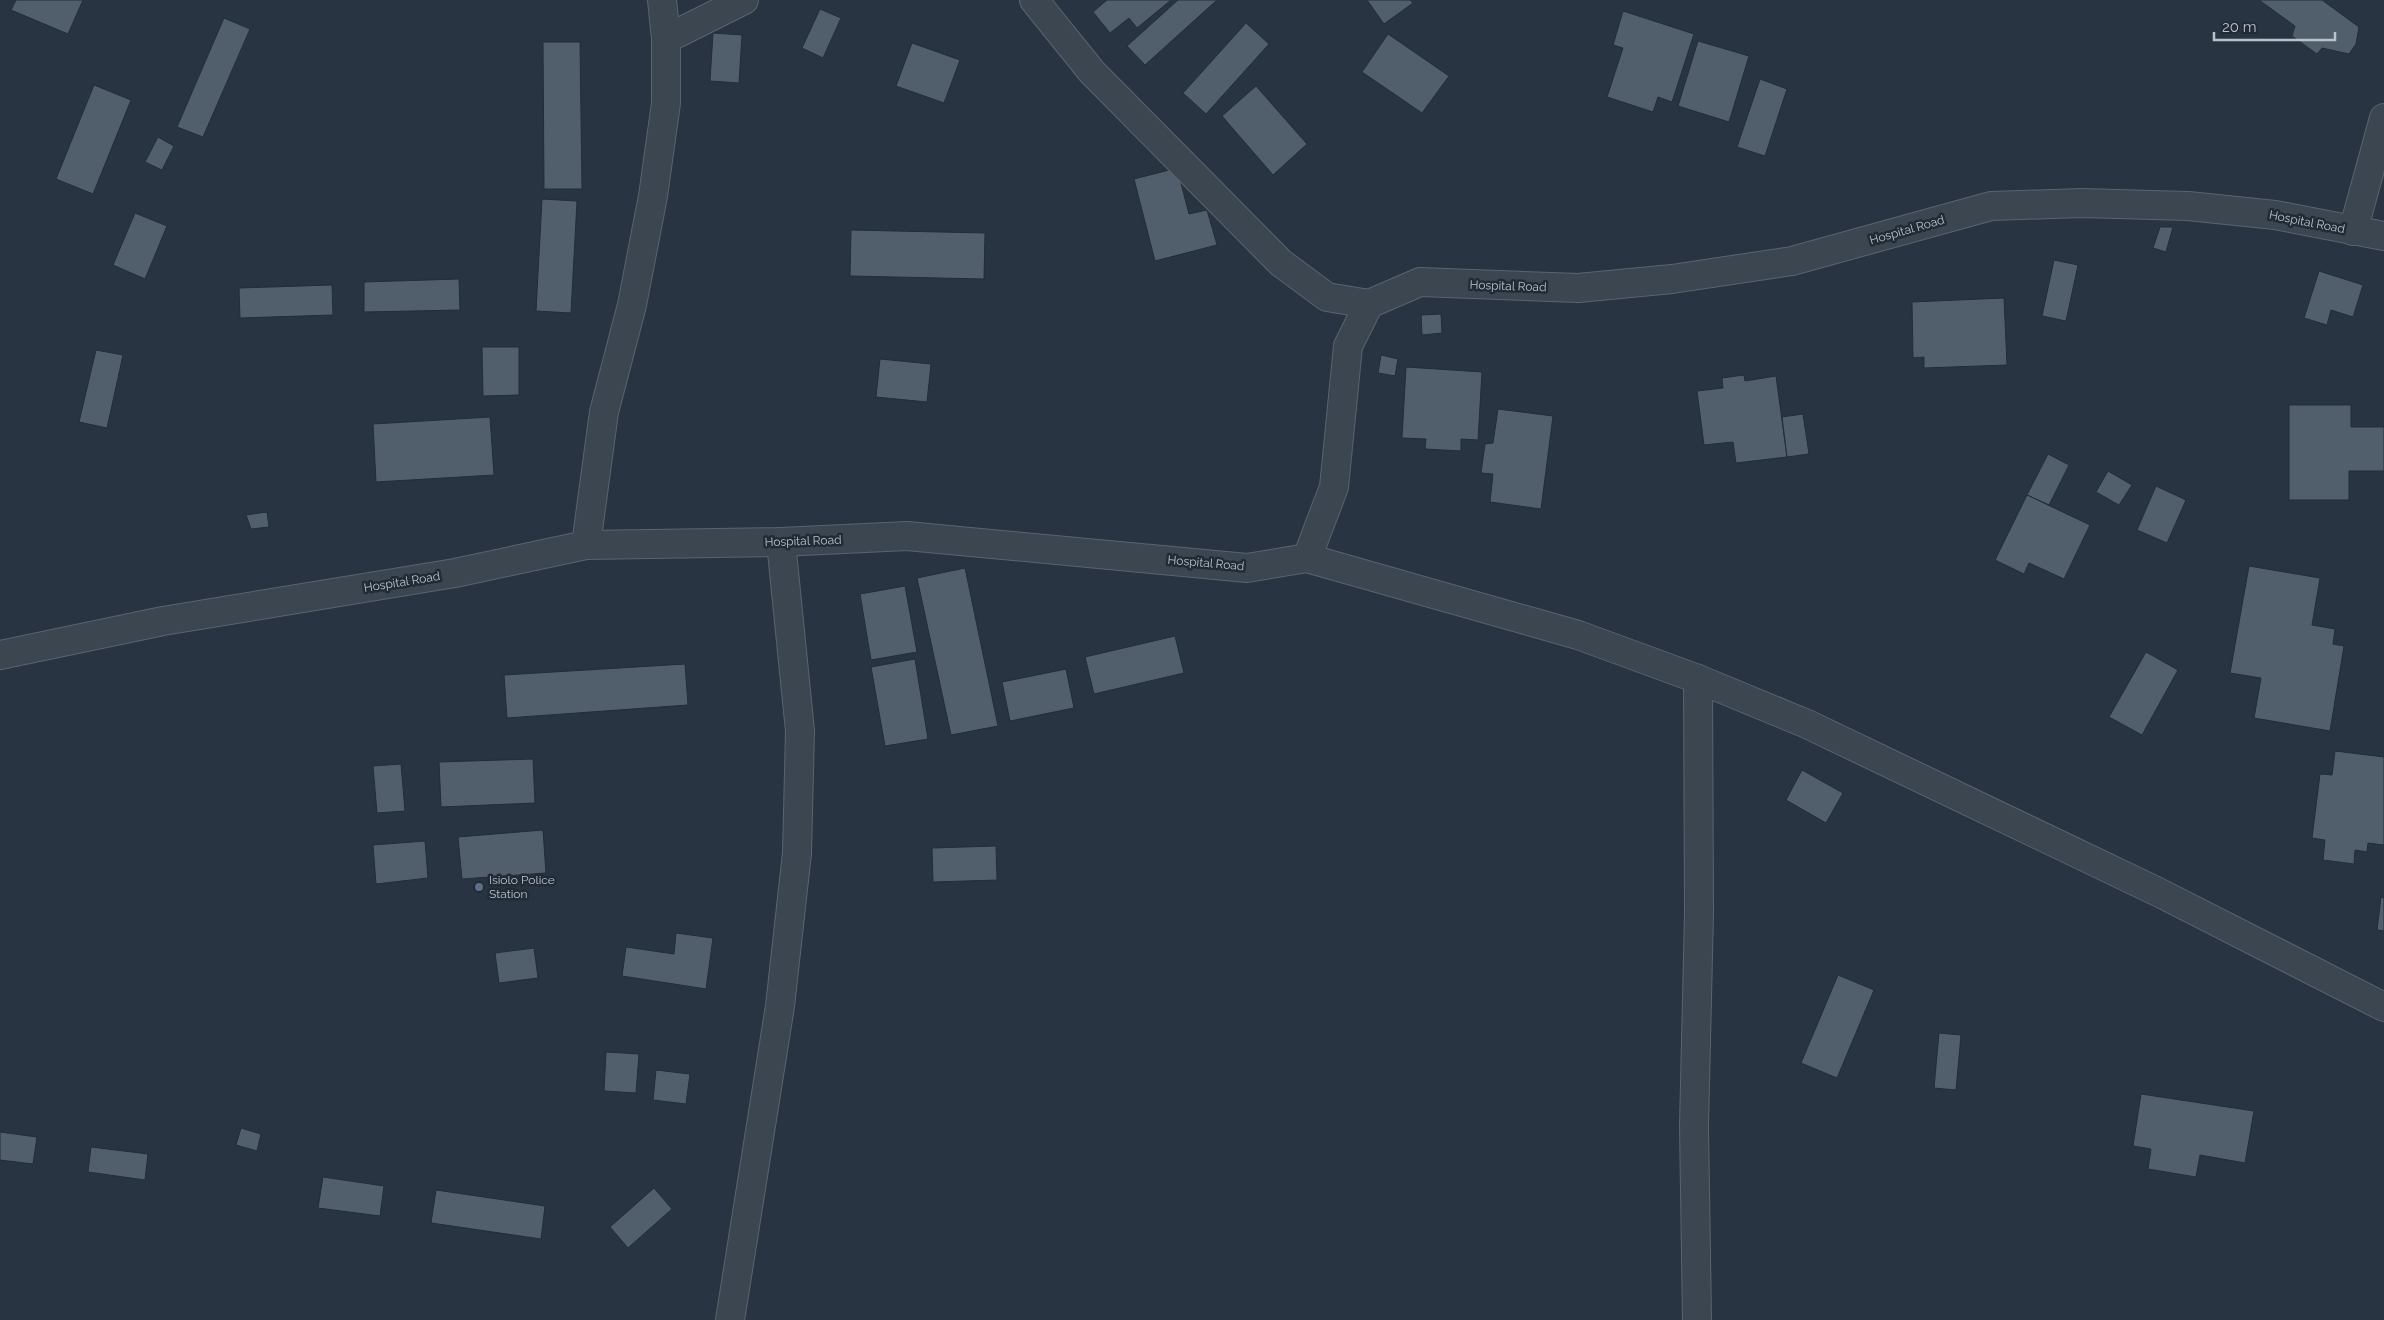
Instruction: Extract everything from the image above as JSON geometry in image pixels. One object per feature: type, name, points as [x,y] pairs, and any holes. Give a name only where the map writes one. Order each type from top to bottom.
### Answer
[{"type":"street","points":[[586,545],[604,412],[632,305],[653,196],[666,103],[666,39],[662,0]]},
{"type":"street","points":[[666,39],[744,0]]},
{"type":"street","points":[[1034,0],[1092,72],[1280,264],[1327,297],[1369,304],[1348,346],[1334,487],[1306,558],[1578,634],[1698,679],[1807,724],[2158,892],[2384,1007]]},
{"type":"street","points":[[2353,231],[2384,118]]},
{"type":"street","name":"Hospital Road","points":[[1369,304],[1420,282],[1578,288],[1672,279],[1792,261],[1991,206],[2082,203],[2188,206],[2275,215],[2384,236]]},
{"type":"street","name":"Hospital Road","points":[[0,655],[163,621],[455,573],[586,545],[781,542],[907,536],[1247,568],[1306,558]]},
{"type":"street","points":[[730,1320],[780,1006],[797,853],[800,731],[781,542]]},
{"type":"street","points":[[1697,1320],[1694,1126],[1699,913],[1698,679]]},
{"type":"building","points":[[16,0],[83,0],[68,34],[11,10]]},
{"type":"building","points":[[1107,0],[1171,0],[1137,28],[1129,18],[1110,33],[1093,12]]},
{"type":"building","points":[[1178,0],[1217,0],[1145,65],[1127,46]]},
{"type":"building","points":[[1367,0],[1410,0],[1413,3],[1384,24]]},
{"type":"building","points":[[2259,0],[2322,0],[2359,27],[2356,44],[2349,54],[2322,48],[2317,54],[2292,36],[2295,26]]},
{"type":"building","points":[[820,9],[841,18],[823,58],[802,48]]},
{"type":"building","points":[[1623,11],[1694,34],[1672,102],[1658,97],[1653,112],[1607,97],[1623,48],[1613,45]]},
{"type":"building","points":[[224,18],[250,29],[203,137],[177,127]]},
{"type":"building","points":[[1246,23],[1269,44],[1206,114],[1183,93]]},
{"type":"building","points":[[713,33],[742,35],[739,83],[710,81]]},
{"type":"building","points":[[1388,34],[1449,76],[1422,113],[1362,72]]},
{"type":"building","points":[[1698,41],[1749,56],[1729,122],[1678,106]]},
{"type":"building","points":[[543,42],[580,42],[582,189],[544,189]]},
{"type":"building","points":[[912,43],[960,60],[944,103],[896,86]]},
{"type":"building","points":[[1760,79],[1787,89],[1765,156],[1737,147]]},
{"type":"building","points":[[94,85],[131,100],[93,194],[56,179]]},
{"type":"building","points":[[1256,86],[1307,144],[1273,175],[1222,116]]},
{"type":"building","points":[[158,137],[174,146],[162,170],[145,162]]},
{"type":"building","points":[[1177,168],[1189,214],[1207,210],[1217,245],[1155,261],[1134,179]]},
{"type":"building","points":[[542,199],[577,201],[571,313],[536,311]]},
{"type":"building","points":[[135,213],[167,226],[145,279],[113,265]]},
{"type":"building","points":[[2160,227],[2173,227],[2166,252],[2153,248]]},
{"type":"building","points":[[851,230],[985,233],[984,279],[850,276]]},
{"type":"building","points":[[2054,260],[2078,265],[2066,321],[2042,316]]},
{"type":"building","points":[[2319,271],[2363,285],[2353,317],[2331,310],[2327,325],[2304,318]]},
{"type":"building","points":[[459,279],[460,310],[364,312],[364,282]]},
{"type":"building","points":[[332,285],[333,315],[240,318],[239,288]]},
{"type":"building","points":[[2004,298],[2007,365],[1924,368],[1924,357],[1913,358],[1912,302]]},
{"type":"building","points":[[1441,314],[1442,333],[1422,335],[1421,315]]},
{"type":"building","points":[[482,347],[519,347],[519,395],[483,396]]},
{"type":"building","points":[[96,350],[123,355],[107,428],[79,422]]},
{"type":"building","points":[[1381,355],[1398,359],[1395,376],[1378,373]]},
{"type":"building","points":[[880,359],[931,364],[927,402],[876,397]]},
{"type":"building","points":[[1406,367],[1482,372],[1478,440],[1461,439],[1461,451],[1425,449],[1426,439],[1402,438]]},
{"type":"building","points":[[1744,375],[1745,381],[1776,376],[1787,457],[1736,463],[1733,442],[1704,445],[1697,391],[1723,388],[1722,378]]},
{"type":"building","points":[[2289,405],[2351,405],[2351,427],[2384,427],[2384,471],[2349,471],[2349,500],[2289,500]]},
{"type":"building","points":[[1498,409],[1553,416],[1541,509],[1490,502],[1493,474],[1481,473],[1485,444],[1493,443]]},
{"type":"building","points":[[1803,414],[1809,454],[1787,457],[1782,417]]},
{"type":"building","points":[[490,417],[494,475],[376,482],[373,424]]},
{"type":"building","points":[[2048,454],[2069,465],[2049,505],[2027,495]]},
{"type":"building","points":[[2108,471],[2132,485],[2119,505],[2096,492]]},
{"type":"building","points":[[2156,486],[2186,500],[2167,543],[2137,530]]},
{"type":"building","points":[[2027,495],[2090,525],[2064,579],[2029,563],[2024,574],[1995,560]]},
{"type":"building","points":[[267,512],[269,527],[251,529],[246,515]]},
{"type":"building","points":[[2249,566],[2320,578],[2312,625],[2335,629],[2333,644],[2344,646],[2330,731],[2254,718],[2261,678],[2230,673]]},
{"type":"building","points":[[965,568],[998,726],[951,735],[917,578]]},
{"type":"building","points":[[905,586],[917,652],[871,660],[860,594]]},
{"type":"building","points":[[1175,636],[1184,673],[1094,694],[1085,657]]},
{"type":"building","points":[[2146,652],[2178,670],[2142,735],[2109,717]]},
{"type":"building","points":[[915,659],[928,739],[885,746],[871,667]]},
{"type":"building","points":[[685,664],[688,705],[507,718],[504,675]]},
{"type":"building","points":[[1066,669],[1074,708],[1010,721],[1002,682]]},
{"type":"building","points":[[2335,751],[2384,757],[2384,845],[2368,843],[2367,852],[2355,850],[2354,864],[2323,860],[2325,840],[2312,838],[2320,774],[2332,775]]},
{"type":"building","points":[[533,759],[535,803],[441,807],[439,762]]},
{"type":"building","points":[[401,764],[405,811],[377,813],[373,766]]},
{"type":"building","points":[[1802,770],[1843,793],[1826,823],[1786,800]]},
{"type":"building","points":[[543,830],[546,873],[462,879],[458,837]]},
{"type":"building","points":[[425,841],[428,878],[376,884],[373,845]]},
{"type":"building","points":[[996,846],[997,880],[933,882],[932,848]]},
{"type":"building","points":[[2381,897],[2384,898],[2384,931],[2377,930]]},
{"type":"building","points":[[676,933],[713,938],[706,989],[622,976],[626,947],[674,954]]},
{"type":"building","points":[[534,948],[538,978],[499,983],[495,953]]},
{"type":"building","points":[[1838,975],[1874,990],[1837,1078],[1801,1063]]},
{"type":"building","points":[[1939,1033],[1961,1035],[1956,1090],[1934,1088]]},
{"type":"building","points":[[606,1052],[639,1054],[636,1093],[604,1091]]},
{"type":"building","points":[[656,1070],[690,1074],[686,1104],[653,1100]]},
{"type":"building","points":[[2141,1094],[2254,1111],[2245,1163],[2200,1155],[2196,1177],[2148,1169],[2151,1149],[2133,1146]]},
{"type":"building","points":[[241,1128],[261,1134],[257,1151],[236,1145]]},
{"type":"building","points":[[0,1132],[37,1137],[33,1164],[0,1160]]},
{"type":"building","points":[[91,1147],[148,1154],[145,1180],[88,1172]]},
{"type":"building","points":[[323,1177],[384,1186],[380,1216],[318,1208]]},
{"type":"building","points":[[654,1188],[672,1209],[628,1248],[610,1227]]},
{"type":"building","points":[[436,1190],[545,1206],[541,1239],[431,1223]]},
{"type":"place","name":"Isiolo Police Station","points":[[479,887]]}]
